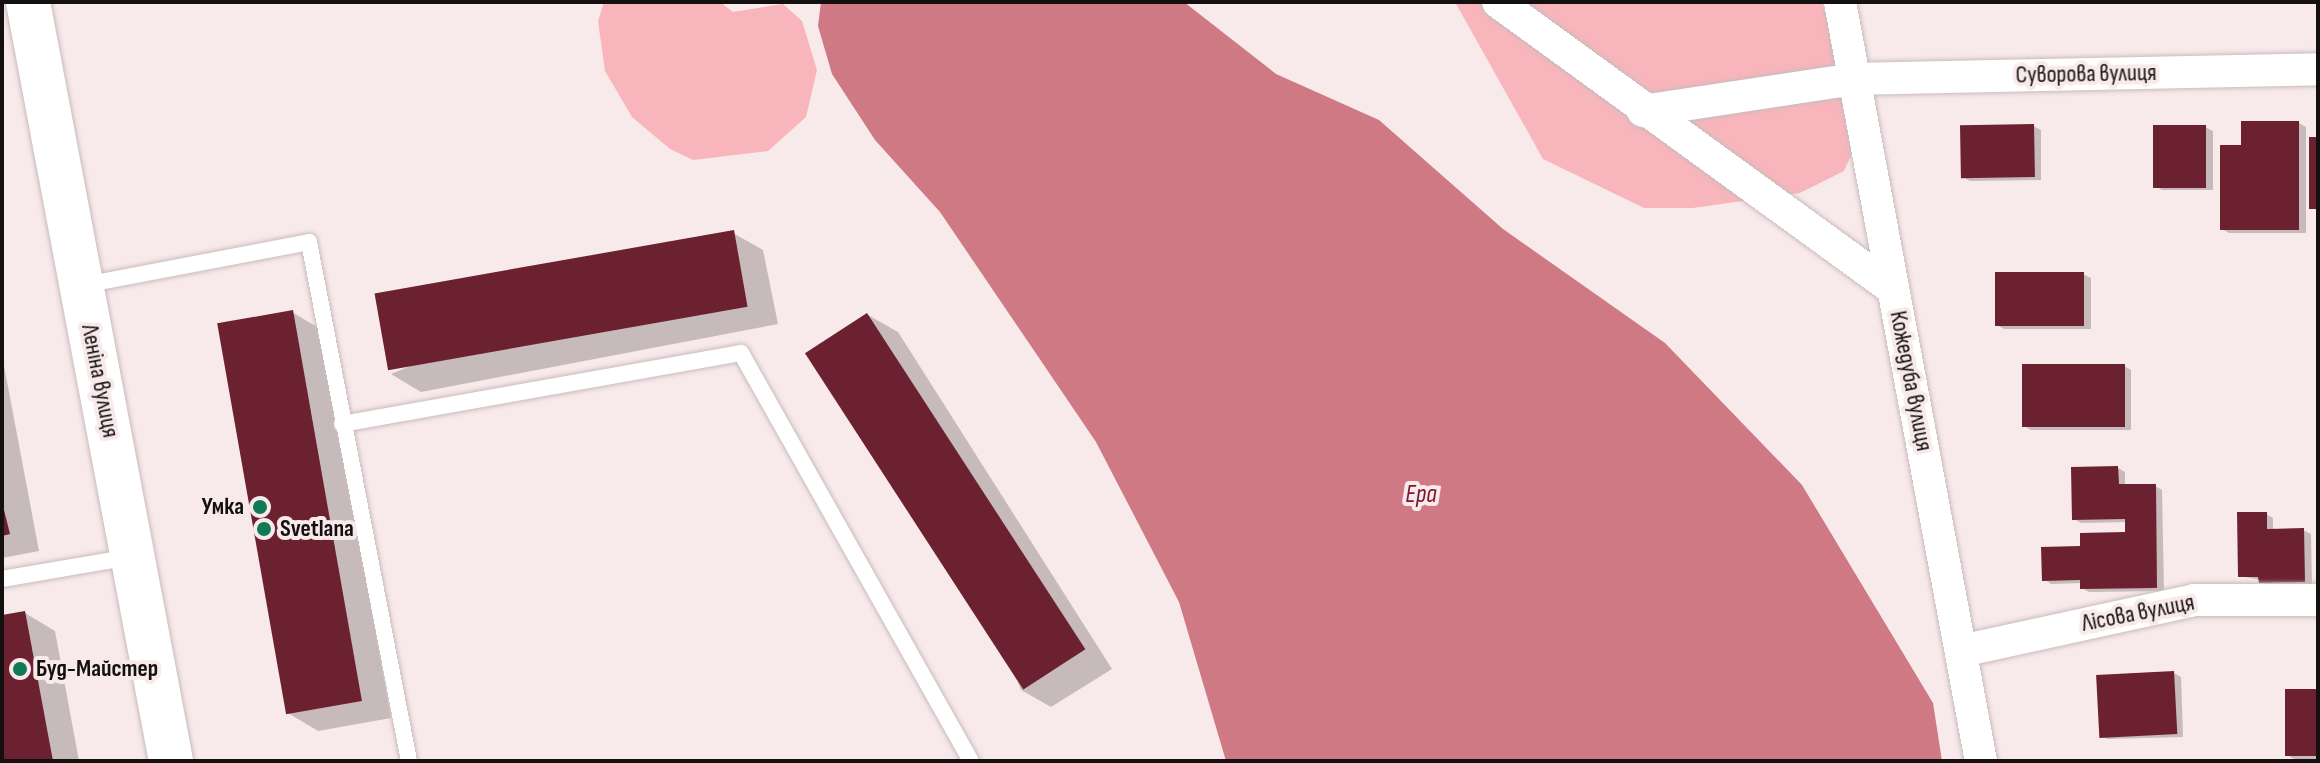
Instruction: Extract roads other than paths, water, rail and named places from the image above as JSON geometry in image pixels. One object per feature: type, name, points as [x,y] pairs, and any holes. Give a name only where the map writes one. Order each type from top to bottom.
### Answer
[{"type":"main road","name":"Леніна вулиця","points":[[28,2],[171,761]]},
{"type":"street","points":[[1498,2],[1643,111],[1893,289]]},
{"type":"street","name":"Кожедуба вулиця","points":[[1840,2],[1981,761]]},
{"type":"street","name":"Суворова вулиця","points":[[1643,111],[1854,79],[2318,69]]},
{"type":"street","name":"Лісова вулиця","points":[[1961,651],[2194,600],[2318,600]]},
{"type":"lane","points":[[82,286],[309,242],[409,761]]},
{"type":"lane","points":[[342,424],[741,353],[971,761]]},
{"type":"lane","points":[[2,579],[133,557]]},
{"type":"water","name":"Ера","points":[[821,2],[1184,2],[1276,74],[1379,120],[1503,229],[1665,343],[1802,485],[1933,703],[1942,761],[1226,761],[1179,602],[1096,442],[940,212],[875,140],[832,74],[818,26]]},
{"type":"place","name":"Умка","points":[[260,507]]},
{"type":"place","name":"Svetlana","points":[[264,529]]},
{"type":"place","name":"Буд-Майстер","points":[[20,669]]}]
